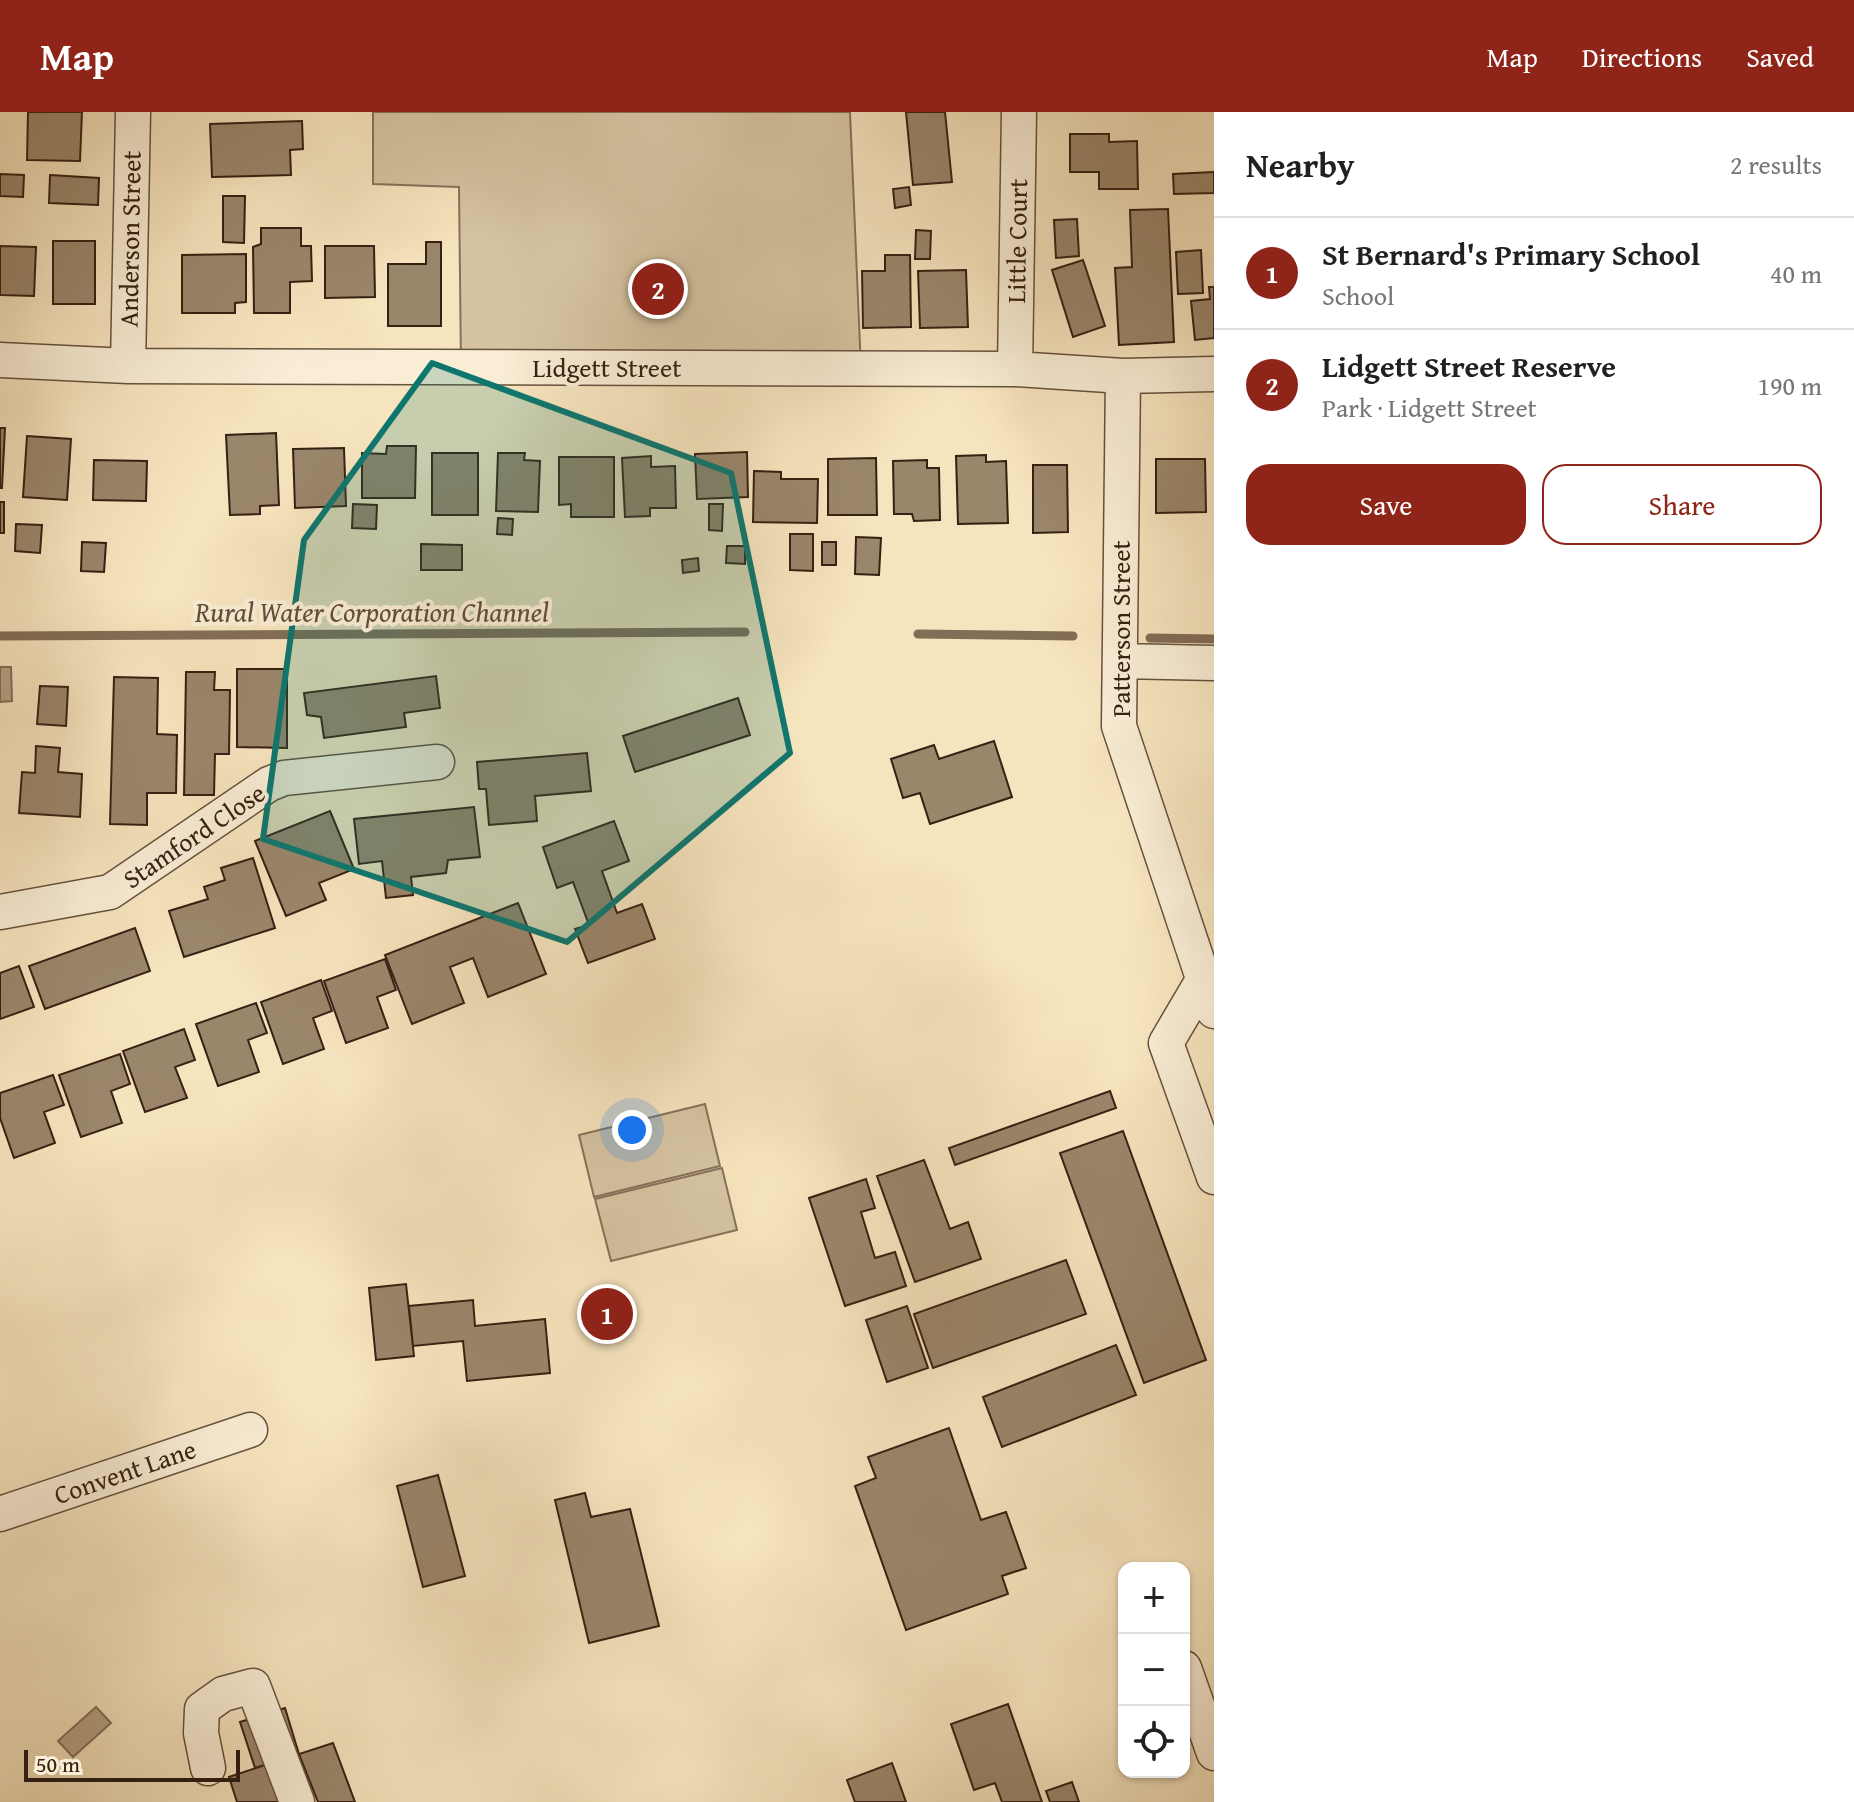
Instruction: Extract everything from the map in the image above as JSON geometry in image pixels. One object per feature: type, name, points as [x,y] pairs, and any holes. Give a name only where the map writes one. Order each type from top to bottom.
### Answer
[{"type":"street","name":"Anderson Street","points":[[128,366],[133,112]]},
{"type":"street","name":"Little Court","points":[[1015,369],[1019,112]]},
{"type":"street","name":"Lidgett Street","points":[[0,360],[128,366],[1015,369],[1123,376],[1214,374]]},
{"type":"street","name":"Patterson Street","points":[[1123,376],[1119,726],[1208,996]]},
{"type":"street","points":[[1120,661],[1214,663]]},
{"type":"street","name":"Stamford Close","points":[[0,912],[110,892],[269,784],[284,778],[437,762]]},
{"type":"street","points":[[1208,996],[1166,1043],[1214,1177]]},
{"type":"street","name":"Convent Lane","points":[[0,1514],[250,1430]]},
{"type":"street","points":[[1190,1685],[1214,1753]]},
{"type":"street","points":[[208,1768],[201,1733],[202,1709],[223,1694],[253,1686],[276,1755],[297,1802]]},
{"type":"highlighted area","points":[[432,363],[731,473],[790,753],[567,942],[263,839],[304,540]]},
{"type":"shaded area","points":[[373,112],[850,112],[861,369],[461,367],[459,187],[373,184]]},
{"type":"shaded area","points":[[0,667],[11,667],[12,701],[0,702]]},
{"type":"shaded area","points":[[705,1104],[720,1166],[594,1197],[579,1135]]},
{"type":"shaded area","points":[[722,1168],[737,1230],[611,1261],[595,1199]]},
{"type":"shaded area","points":[[96,1707],[111,1723],[73,1757],[58,1741]]},
{"type":"building","points":[[28,112],[82,112],[80,161],[27,160]]},
{"type":"building","points":[[906,112],[945,112],[952,182],[913,185]]},
{"type":"building","points":[[302,121],[303,149],[290,150],[291,175],[212,177],[210,124]]},
{"type":"building","points":[[1070,134],[1109,134],[1109,142],[1137,141],[1138,189],[1099,189],[1099,172],[1070,172]]},
{"type":"building","points":[[1214,172],[1214,193],[1174,194],[1173,174]]},
{"type":"building","points":[[0,174],[24,175],[23,197],[0,196]]},
{"type":"building","points":[[50,175],[99,178],[98,205],[49,203]]},
{"type":"building","points":[[909,187],[911,205],[895,208],[893,189]]},
{"type":"building","points":[[223,196],[245,196],[244,243],[223,242]]},
{"type":"building","points":[[1168,209],[1174,342],[1119,345],[1115,268],[1132,267],[1130,210]]},
{"type":"building","points":[[1077,219],[1079,256],[1056,258],[1054,220]]},
{"type":"building","points":[[261,228],[301,228],[301,246],[311,246],[312,281],[290,282],[290,313],[254,313],[253,247],[261,244]]},
{"type":"building","points":[[916,230],[931,231],[930,259],[915,259]]},
{"type":"building","points":[[53,241],[95,241],[95,304],[53,304]]},
{"type":"building","points":[[426,242],[441,242],[441,326],[388,326],[388,264],[426,264]]},
{"type":"building","points":[[0,246],[36,247],[34,296],[0,295]]},
{"type":"building","points":[[325,246],[374,246],[375,297],[325,298]]},
{"type":"building","points":[[1201,250],[1203,293],[1178,294],[1176,252]]},
{"type":"building","points":[[246,254],[246,302],[235,303],[235,313],[182,313],[182,255]]},
{"type":"building","points":[[885,255],[910,255],[911,327],[863,328],[862,271],[885,271]]},
{"type":"building","points":[[1083,260],[1105,326],[1073,337],[1052,270]]},
{"type":"building","points":[[966,270],[968,327],[920,328],[918,271]]},
{"type":"building","points":[[1209,287],[1214,287],[1214,338],[1195,340],[1191,301],[1210,299]]},
{"type":"building","points":[[0,428],[5,428],[2,488],[0,488]]},
{"type":"building","points":[[276,433],[279,505],[260,506],[260,514],[230,515],[226,435]]},
{"type":"building","points":[[27,436],[71,439],[67,500],[23,497]]},
{"type":"building","points":[[387,446],[416,446],[415,498],[362,498],[362,453],[386,454]]},
{"type":"building","points":[[344,448],[346,506],[295,508],[293,449]]},
{"type":"building","points":[[747,452],[748,497],[697,499],[695,454]]},
{"type":"building","points":[[432,453],[478,453],[478,515],[432,515]]},
{"type":"building","points":[[498,453],[525,453],[524,460],[540,461],[538,512],[496,511]]},
{"type":"building","points":[[986,455],[986,462],[1006,461],[1008,523],[958,524],[956,456]]},
{"type":"building","points":[[651,456],[651,467],[675,466],[676,508],[650,508],[650,516],[625,517],[622,458]]},
{"type":"building","points":[[559,457],[614,457],[614,517],[571,517],[571,504],[559,505]]},
{"type":"building","points":[[876,458],[877,515],[828,515],[828,459]]},
{"type":"building","points":[[1156,459],[1205,459],[1206,512],[1156,513]]},
{"type":"building","points":[[94,460],[147,461],[146,501],[93,500]]},
{"type":"building","points":[[927,460],[927,468],[939,468],[940,520],[914,521],[912,514],[894,514],[893,461]]},
{"type":"building","points":[[1033,465],[1067,465],[1068,532],[1033,533]]},
{"type":"building","points":[[754,471],[781,472],[781,479],[818,479],[817,523],[753,522]]},
{"type":"building","points":[[0,502],[4,502],[4,533],[0,533]]},
{"type":"building","points":[[353,504],[377,505],[376,529],[352,528]]},
{"type":"building","points":[[709,504],[723,504],[722,531],[709,530]]},
{"type":"building","points":[[498,518],[513,519],[512,535],[497,534]]},
{"type":"building","points":[[16,524],[42,525],[40,553],[15,551]]},
{"type":"building","points":[[790,534],[813,534],[813,571],[790,570]]},
{"type":"building","points":[[856,537],[881,538],[879,575],[855,574]]},
{"type":"building","points":[[82,542],[106,543],[104,572],[81,571]]},
{"type":"building","points":[[822,542],[836,542],[836,565],[822,565]]},
{"type":"building","points":[[421,544],[462,545],[462,570],[421,570]]},
{"type":"building","points":[[727,546],[745,546],[745,564],[726,563]]},
{"type":"building","points":[[698,558],[699,571],[683,573],[682,560]]},
{"type":"building","points":[[237,669],[287,669],[287,748],[237,747]]},
{"type":"building","points":[[186,672],[215,672],[214,690],[230,690],[229,754],[215,754],[214,795],[184,795]]},
{"type":"building","points":[[436,676],[440,708],[404,713],[406,727],[324,738],[321,717],[307,715],[304,693]]},
{"type":"building","points":[[114,677],[158,678],[157,734],[177,735],[176,793],[147,793],[147,825],[110,824]]},
{"type":"building","points":[[40,686],[68,687],[66,726],[37,724]]},
{"type":"building","points":[[738,698],[750,735],[635,772],[623,736]]},
{"type":"building","points":[[994,741],[1012,797],[930,824],[920,793],[903,798],[891,759],[934,745],[939,759]]},
{"type":"building","points":[[36,746],[60,748],[58,772],[82,774],[80,817],[19,813],[22,772],[35,773]]},
{"type":"building","points":[[587,753],[591,791],[535,796],[537,821],[489,825],[486,789],[479,789],[477,762]]},
{"type":"building","points":[[474,807],[480,857],[448,860],[446,873],[411,877],[413,895],[386,898],[382,861],[359,864],[354,819]]},
{"type":"building","points":[[330,811],[354,869],[319,883],[326,900],[286,916],[255,841]]},
{"type":"building","points":[[614,821],[629,861],[602,871],[617,913],[642,904],[655,939],[588,963],[575,929],[589,925],[573,882],[557,888],[543,847]]},
{"type":"building","points":[[253,858],[275,928],[184,957],[169,911],[208,899],[204,887],[225,880],[221,868]]},
{"type":"building","points":[[518,903],[546,974],[488,997],[473,958],[450,967],[464,1003],[412,1024],[385,955]]},
{"type":"building","points":[[135,928],[150,971],[45,1009],[29,966]]},
{"type":"building","points":[[385,959],[396,990],[377,997],[388,1028],[346,1043],[324,981]]},
{"type":"building","points":[[19,966],[34,1007],[0,1019],[0,973]]},
{"type":"building","points":[[321,980],[332,1011],[313,1018],[324,1049],[283,1064],[261,1002]]},
{"type":"building","points":[[256,1003],[267,1033],[248,1040],[259,1072],[218,1086],[196,1024]]},
{"type":"building","points":[[184,1029],[195,1060],[175,1067],[187,1098],[145,1112],[123,1051]]},
{"type":"building","points":[[120,1054],[130,1084],[111,1091],[122,1123],[81,1137],[59,1075]]},
{"type":"building","points":[[53,1075],[64,1105],[44,1112],[55,1143],[14,1158],[0,1118],[0,1093]]},
{"type":"building","points":[[1110,1091],[1116,1108],[955,1165],[949,1148]]},
{"type":"building","points":[[1123,1131],[1206,1360],[1144,1383],[1060,1153]]},
{"type":"building","points":[[924,1160],[950,1229],[968,1222],[981,1259],[915,1282],[877,1176]]},
{"type":"building","points":[[866,1179],[875,1208],[861,1212],[875,1258],[895,1252],[906,1286],[845,1306],[809,1198]]},
{"type":"building","points":[[1066,1260],[1086,1314],[933,1368],[914,1314]]},
{"type":"building","points":[[406,1284],[414,1356],[376,1360],[369,1288]]},
{"type":"building","points":[[473,1300],[475,1326],[545,1319],[550,1373],[467,1381],[463,1341],[413,1346],[409,1306]]},
{"type":"building","points":[[907,1306],[928,1368],[887,1382],[866,1320]]},
{"type":"building","points":[[1116,1345],[1136,1395],[1002,1447],[983,1397]]},
{"type":"building","points":[[949,1428],[981,1520],[1006,1512],[1026,1568],[1002,1576],[1008,1594],[906,1630],[855,1486],[876,1478],[868,1457]]},
{"type":"building","points":[[438,1475],[465,1576],[423,1587],[397,1486]]},
{"type":"building","points":[[585,1493],[591,1517],[630,1509],[659,1626],[589,1643],[555,1500]]},
{"type":"building","points":[[1008,1704],[1042,1802],[1002,1802],[995,1783],[974,1790],[951,1724]]},
{"type":"building","points":[[285,1708],[299,1754],[255,1768],[240,1722]]},
{"type":"building","points":[[333,1743],[355,1802],[318,1802],[299,1754]]},
{"type":"building","points":[[277,1761],[291,1802],[237,1802],[229,1777]]},
{"type":"building","points":[[892,1763],[906,1802],[855,1802],[847,1780]]},
{"type":"building","points":[[1072,1782],[1079,1802],[1050,1802],[1046,1791]]},
{"type":"waterway","name":"Rural Water Corporation Channel","points":[[0,636],[745,632]]},
{"type":"waterway","name":"Rural Water Corporation Channel","points":[[918,634],[1073,636]]},
{"type":"waterway","name":"Rural Water Corporation Channel","points":[[1150,638],[1214,639]]},
{"type":"place","name":"Lidgett Street Reserve","points":[[658,289]]},
{"type":"place","name":"St Bernard's Primary School","points":[[607,1314]]}]
